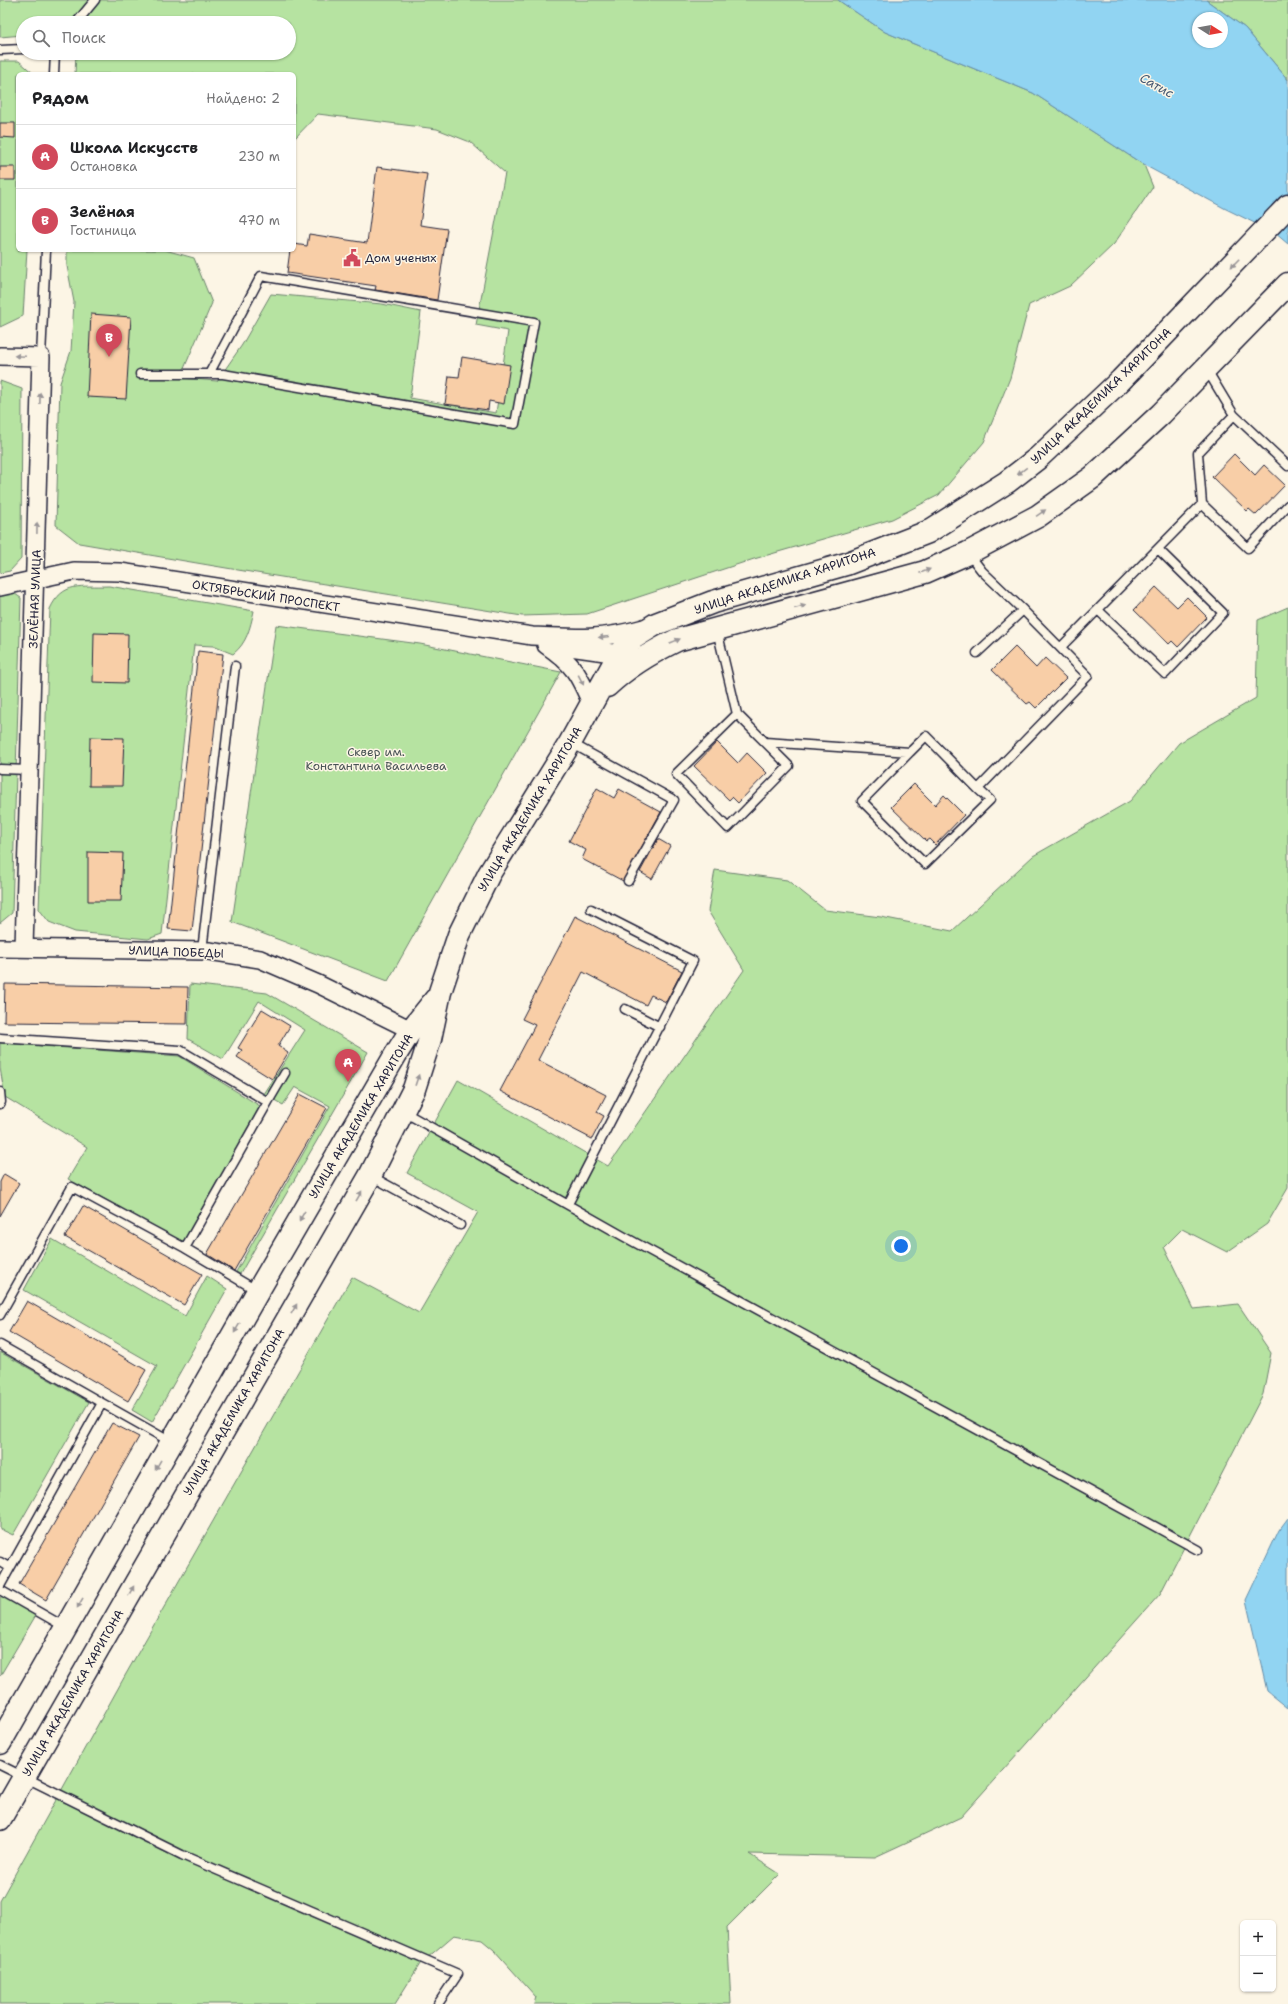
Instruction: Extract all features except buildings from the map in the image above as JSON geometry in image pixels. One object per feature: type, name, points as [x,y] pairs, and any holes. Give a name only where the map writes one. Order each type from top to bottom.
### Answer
[{"type":"main road","name":"УЛИЦА АКАДЕМИКА ХАРИТОНА","points":[[0,1743],[258,1291],[420,1035],[430,1008],[440,992],[459,935],[489,874],[570,743],[619,654],[632,639],[656,624],[713,602],[846,564],[928,532],[1007,482],[1038,458],[1115,385],[1262,235],[1288,206]]},
{"type":"main road","name":"УЛИЦА АКАДЕМИКА ХАРИТОНА","points":[[595,700],[626,669],[653,651],[676,640],[925,572],[968,553],[1038,516],[1093,477],[1161,414],[1288,284]]},
{"type":"main road","name":"УЛИЦА АКАДЕМИКА ХАРИТОНА","points":[[0,1819],[370,1176],[404,1112],[419,1075],[420,1035]]},
{"type":"street","points":[[0,356],[41,357]]},
{"type":"street","name":"ЗЕЛЁНАЯ УЛИЦА","points":[[24,948],[36,581],[41,357]]},
{"type":"street","name":"ОКТЯБРЬСКИЙ ПРОСПЕКТ","points":[[0,587],[36,581],[74,571],[120,572],[532,636],[581,639],[612,636],[656,624]]},
{"type":"street","name":"ОКТЯБРЬСКИЙ ПРОСПЕКТ","points":[[532,636],[554,644],[619,654],[653,651]]},
{"type":"street","name":"ОКТЯБРЬСКИЙ ПРОСПЕКТ","points":[[532,636],[562,656],[574,668],[595,700]]},
{"type":"street","name":"УЛИЦА ПОБЕДЫ","points":[[0,948],[202,951],[260,959],[318,984],[420,1035]]},
{"type":"lane","points":[[82,16],[95,0]]},
{"type":"lane","points":[[0,50],[16,49]]},
{"type":"lane","points":[[54,72],[55,60]]},
{"type":"lane","name":"ЗЕЛЁНАЯ УЛИЦА","points":[[41,357],[46,252]]},
{"type":"lane","points":[[140,374],[210,374],[223,374],[514,424],[534,322],[261,276],[210,374]]},
{"type":"lane","points":[[1206,368],[1234,415],[1288,466]]},
{"type":"lane","points":[[1234,415],[1198,453],[1202,504],[1248,548],[1288,504]]},
{"type":"lane","points":[[1061,647],[1202,504]]},
{"type":"lane","points":[[1099,610],[1165,674],[1170,669],[1223,613],[1158,549]]},
{"type":"lane","points":[[968,553],[982,570],[1061,647],[1088,676],[978,789]]},
{"type":"lane","points":[[977,654],[1023,610]]},
{"type":"lane","points":[[717,629],[737,714],[789,766],[728,828],[676,774],[737,714]]},
{"type":"lane","points":[[202,951],[235,666]]},
{"type":"lane","points":[[926,736],[990,800],[925,864],[862,801],[910,752],[926,736]]},
{"type":"lane","points":[[765,742],[910,752]]},
{"type":"lane","points":[[570,743],[674,800],[628,881]]},
{"type":"lane","points":[[0,769],[30,770]]},
{"type":"lane","points":[[568,1204],[693,961],[591,909]]},
{"type":"lane","points":[[625,1009],[660,1027]]},
{"type":"lane","points":[[0,1038],[180,1050],[268,1102]]},
{"type":"lane","points":[[185,1248],[285,1072]]},
{"type":"lane","points":[[0,1092],[0,1104]]},
{"type":"lane","points":[[404,1112],[623,1236],[1198,1550]]},
{"type":"lane","points":[[370,1176],[460,1225]]},
{"type":"lane","points":[[0,1315],[72,1187],[185,1248],[258,1291]]},
{"type":"lane","points":[[0,1345],[172,1442]]},
{"type":"lane","points":[[0,1586],[102,1403]]},
{"type":"lane","points":[[0,1562],[10,1568]]},
{"type":"lane","points":[[0,1590],[66,1627]]},
{"type":"lane","points":[[0,1765],[182,1855],[458,1974],[438,2004]]},
{"type":"green space","points":[[0,0],[838,0],[885,32],[1033,93],[1144,165],[1153,187],[1114,244],[1070,286],[1029,305],[1010,378],[984,442],[939,495],[892,519],[754,559],[587,614],[522,616],[79,543],[56,525],[60,383],[71,351],[74,302],[67,266],[67,252],[172,252],[194,258],[212,303],[180,378],[217,381],[242,345],[271,294],[382,304],[421,312],[410,398],[496,413],[508,331],[476,325],[505,173],[470,142],[437,129],[318,114],[296,137],[296,72],[75,72],[76,60],[296,60],[296,16],[16,16],[16,36],[0,37]]},
{"type":"green space","points":[[1206,0],[1288,0],[1288,80],[1245,28],[1228,16],[1228,12],[1223,12]]},
{"type":"green space","points":[[0,61],[19,61],[32,72],[16,72],[16,252],[27,252],[23,316],[0,327]]},
{"type":"green space","points":[[0,381],[22,389],[21,559],[10,571],[0,573]]},
{"type":"green space","points":[[109,586],[254,611],[245,640],[233,654],[213,646],[194,645],[162,934],[148,939],[75,932],[49,922],[39,909],[50,609],[55,600],[61,594],[74,587]]},
{"type":"green space","points":[[12,592],[21,598],[12,913],[0,923],[0,594]]},
{"type":"green space","points":[[1288,607],[1288,1188],[1267,1224],[1227,1252],[1182,1229],[1164,1247],[1194,1309],[1238,1304],[1271,1353],[1263,1394],[1160,1594],[961,1817],[875,1857],[749,1854],[780,1874],[727,1927],[731,2004],[534,2004],[536,1997],[494,1950],[482,1940],[454,1935],[420,1964],[395,2004],[0,2004],[0,1901],[126,1674],[352,1277],[419,1313],[478,1212],[407,1173],[458,1080],[608,1166],[744,970],[708,911],[715,870],[787,880],[825,910],[881,917],[952,931],[1033,856],[1130,801],[1179,743],[1256,698],[1258,620]]},
{"type":"green space","name":"Сквер им. Константина Васильева","points":[[276,625],[420,644],[561,672],[388,981],[232,922]]},
{"type":"green space","points":[[190,984],[267,993],[368,1052],[240,1274],[236,1272],[330,1106],[295,1087],[283,1105],[264,1094],[305,1030],[259,1001],[223,1059],[188,1039]]},
{"type":"green space","points":[[0,1043],[179,1056],[260,1106],[183,1242],[68,1179],[87,1147],[5,1097],[0,1068]]},
{"type":"green space","points":[[52,1239],[185,1316],[207,1276],[227,1289],[152,1422],[132,1410],[157,1366],[24,1290]]},
{"type":"green space","points":[[0,1352],[89,1402],[13,1535],[0,1529]]},
{"type":"green space","points":[[2,1595],[36,1615],[0,1676],[0,1598]]},
{"type":"water","name":"Сатис","points":[[838,0],[1206,0],[1223,12],[1192,12],[1192,48],[1228,48],[1228,16],[1245,28],[1288,80],[1288,244],[1275,233],[1224,208],[1144,165],[1033,93],[885,32]]},
{"type":"water","points":[[1288,1518],[1288,1708],[1267,1691],[1246,1600],[1279,1530]]},
{"type":"place","name":"Дом ученых","points":[[352,258]]},
{"type":"place","name":"Зелёная","points":[[109,357]]},
{"type":"place","name":"Школа Искусств","points":[[348,1082]]}]
